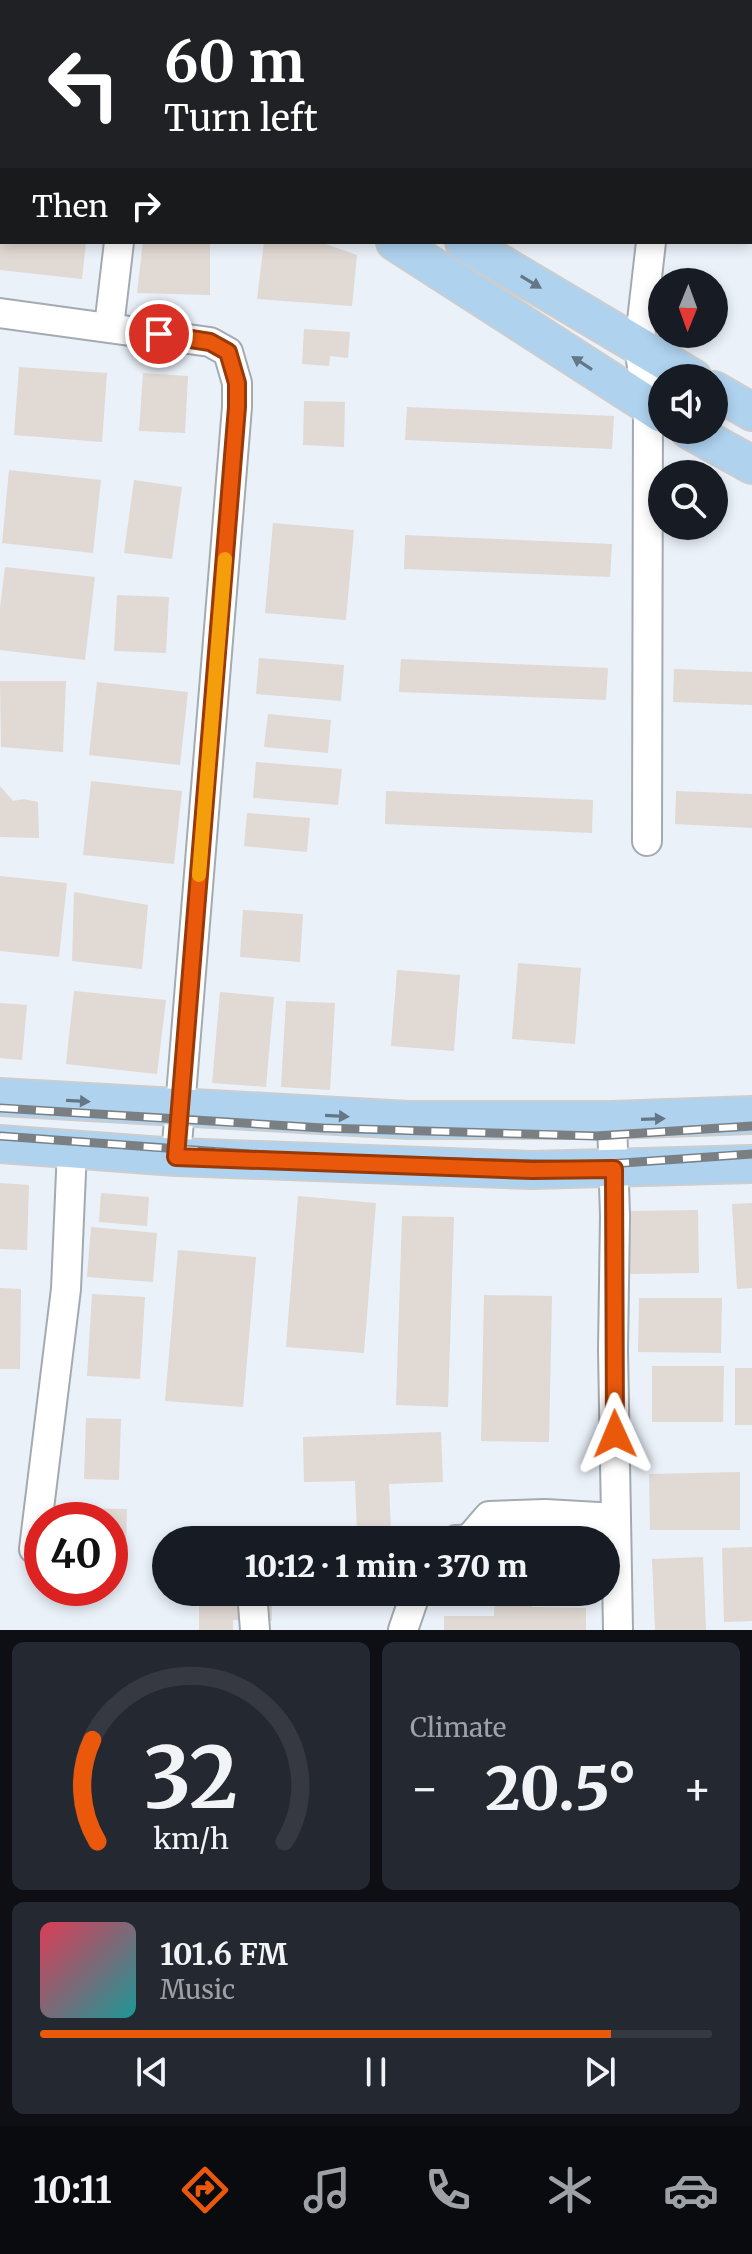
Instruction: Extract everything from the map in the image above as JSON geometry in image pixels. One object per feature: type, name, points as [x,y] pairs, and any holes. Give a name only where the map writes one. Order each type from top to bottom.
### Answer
[{"type":"main road","points":[[398,244],[648,405]]},
{"type":"main road","points":[[467,244],[669,364]]},
{"type":"main road","points":[[728,398],[752,412]]},
{"type":"main road","points":[[714,444],[752,465]]},
{"type":"main road","points":[[0,1097],[408,1120],[612,1120],[752,1115]]},
{"type":"main road","points":[[0,1144],[176,1157],[501,1169],[752,1164]]},
{"type":"street","points":[[109,327],[119,244]]},
{"type":"street","points":[[648,382],[639,347],[651,244]]},
{"type":"street","points":[[0,313],[210,342],[228,352],[237,383],[176,1157]]},
{"type":"street","points":[[647,841],[654,444]]},
{"type":"street","points":[[612,1120],[616,1526]]},
{"type":"street","points":[[40,1502],[66,1289],[72,1149]]},
{"type":"street","points":[[478,1526],[489,1516],[545,1514],[606,1526]]},
{"type":"street","points":[[253,1606],[255,1630]]},
{"type":"street","points":[[403,1630],[411,1606]]},
{"type":"street","points":[[618,1606],[618,1630]]},
{"type":"building","points":[[0,244],[86,244],[82,279],[0,270]]},
{"type":"building","points":[[143,244],[210,244],[210,295],[137,293]]},
{"type":"building","points":[[264,244],[326,244],[357,255],[352,306],[257,299]]},
{"type":"building","points":[[304,329],[350,332],[348,358],[330,356],[329,366],[302,364]]},
{"type":"building","points":[[19,367],[107,373],[102,442],[14,435]]},
{"type":"building","points":[[143,373],[188,376],[185,433],[139,431]]},
{"type":"building","points":[[304,401],[345,402],[344,447],[303,445]]},
{"type":"building","points":[[407,407],[614,416],[612,449],[405,440]]},
{"type":"building","points":[[9,470],[101,480],[93,553],[2,543]]},
{"type":"building","points":[[134,480],[182,487],[172,559],[124,553]]},
{"type":"building","points":[[273,523],[354,530],[346,620],[265,613]]},
{"type":"building","points":[[405,535],[612,544],[610,577],[404,569]]},
{"type":"building","points":[[5,567],[95,577],[85,660],[0,650],[0,608]]},
{"type":"building","points":[[117,595],[169,597],[166,653],[114,651]]},
{"type":"building","points":[[259,658],[344,665],[341,701],[256,694]]},
{"type":"building","points":[[401,659],[608,668],[606,700],[399,692]]},
{"type":"building","points":[[674,669],[752,672],[752,705],[673,702]]},
{"type":"building","points":[[0,681],[66,681],[63,752],[1,747]]},
{"type":"building","points":[[97,682],[188,692],[180,765],[89,755]]},
{"type":"building","points":[[268,714],[331,720],[328,753],[264,747]]},
{"type":"building","points":[[256,762],[342,769],[338,805],[253,798]]},
{"type":"building","points":[[91,781],[182,791],[174,864],[83,855]]},
{"type":"building","points":[[0,786],[13,801],[24,799],[38,802],[39,838],[0,837]]},
{"type":"building","points":[[386,791],[593,800],[592,833],[385,824]]},
{"type":"building","points":[[676,791],[752,794],[752,828],[675,824]]},
{"type":"building","points":[[247,813],[310,818],[307,852],[244,846]]},
{"type":"building","points":[[0,876],[67,883],[59,957],[0,951]]},
{"type":"building","points":[[74,892],[148,905],[142,969],[72,961]]},
{"type":"building","points":[[243,910],[303,914],[300,962],[240,957]]},
{"type":"building","points":[[518,963],[581,968],[575,1044],[512,1039]]},
{"type":"building","points":[[397,970],[460,975],[454,1051],[391,1046]]},
{"type":"building","points":[[74,991],[166,1000],[157,1074],[66,1064]]},
{"type":"building","points":[[220,992],[274,997],[266,1087],[212,1083]]},
{"type":"building","points":[[286,1001],[335,1003],[330,1090],[281,1087]]},
{"type":"building","points":[[0,1003],[27,1005],[22,1060],[0,1058]]},
{"type":"building","points":[[0,1183],[29,1185],[27,1250],[0,1249]]},
{"type":"building","points":[[101,1193],[149,1197],[147,1226],[99,1222]]},
{"type":"building","points":[[298,1196],[376,1203],[364,1353],[286,1347]]},
{"type":"building","points":[[752,1203],[752,1288],[737,1289],[732,1204]]},
{"type":"building","points":[[698,1210],[699,1273],[630,1274],[629,1211]]},
{"type":"building","points":[[402,1216],[454,1217],[448,1407],[396,1405]]},
{"type":"building","points":[[91,1227],[157,1233],[153,1282],[87,1277]]},
{"type":"building","points":[[178,1250],[256,1257],[243,1407],[165,1401]]},
{"type":"building","points":[[0,1288],[21,1289],[20,1369],[0,1369]]},
{"type":"building","points":[[92,1294],[145,1297],[140,1379],[87,1376]]},
{"type":"building","points":[[484,1295],[552,1296],[549,1442],[481,1441]]},
{"type":"building","points":[[639,1298],[722,1298],[721,1353],[638,1352]]},
{"type":"building","points":[[652,1366],[724,1366],[723,1422],[652,1422]]},
{"type":"building","points":[[735,1368],[752,1368],[752,1425],[735,1425]]},
{"type":"building","points":[[86,1418],[121,1419],[119,1480],[84,1479]]},
{"type":"building","points":[[441,1432],[443,1482],[389,1484],[391,1526],[357,1526],[355,1481],[304,1482],[303,1437]]},
{"type":"building","points":[[740,1472],[740,1530],[650,1530],[649,1474]]},
{"type":"building","points":[[752,1547],[752,1621],[724,1622],[722,1548]]},
{"type":"building","points":[[703,1557],[706,1630],[655,1630],[652,1559]]},
{"type":"building","points":[[199,1606],[272,1606],[272,1621],[233,1620],[233,1630],[199,1630]]},
{"type":"building","points":[[494,1606],[586,1608],[586,1630],[444,1630],[444,1616],[494,1616]]},
{"type":"railway","points":[[0,1108],[323,1128],[596,1136],[752,1126]]},
{"type":"railway","points":[[0,1136],[318,1159],[594,1165],[752,1154]]},
{"type":"slow traffic","points":[[199,875],[225,559]]},
{"type":"route","points":[[159,334],[210,342],[228,352],[237,383],[176,1157],[532,1170],[614,1169],[615,1434]]}]
